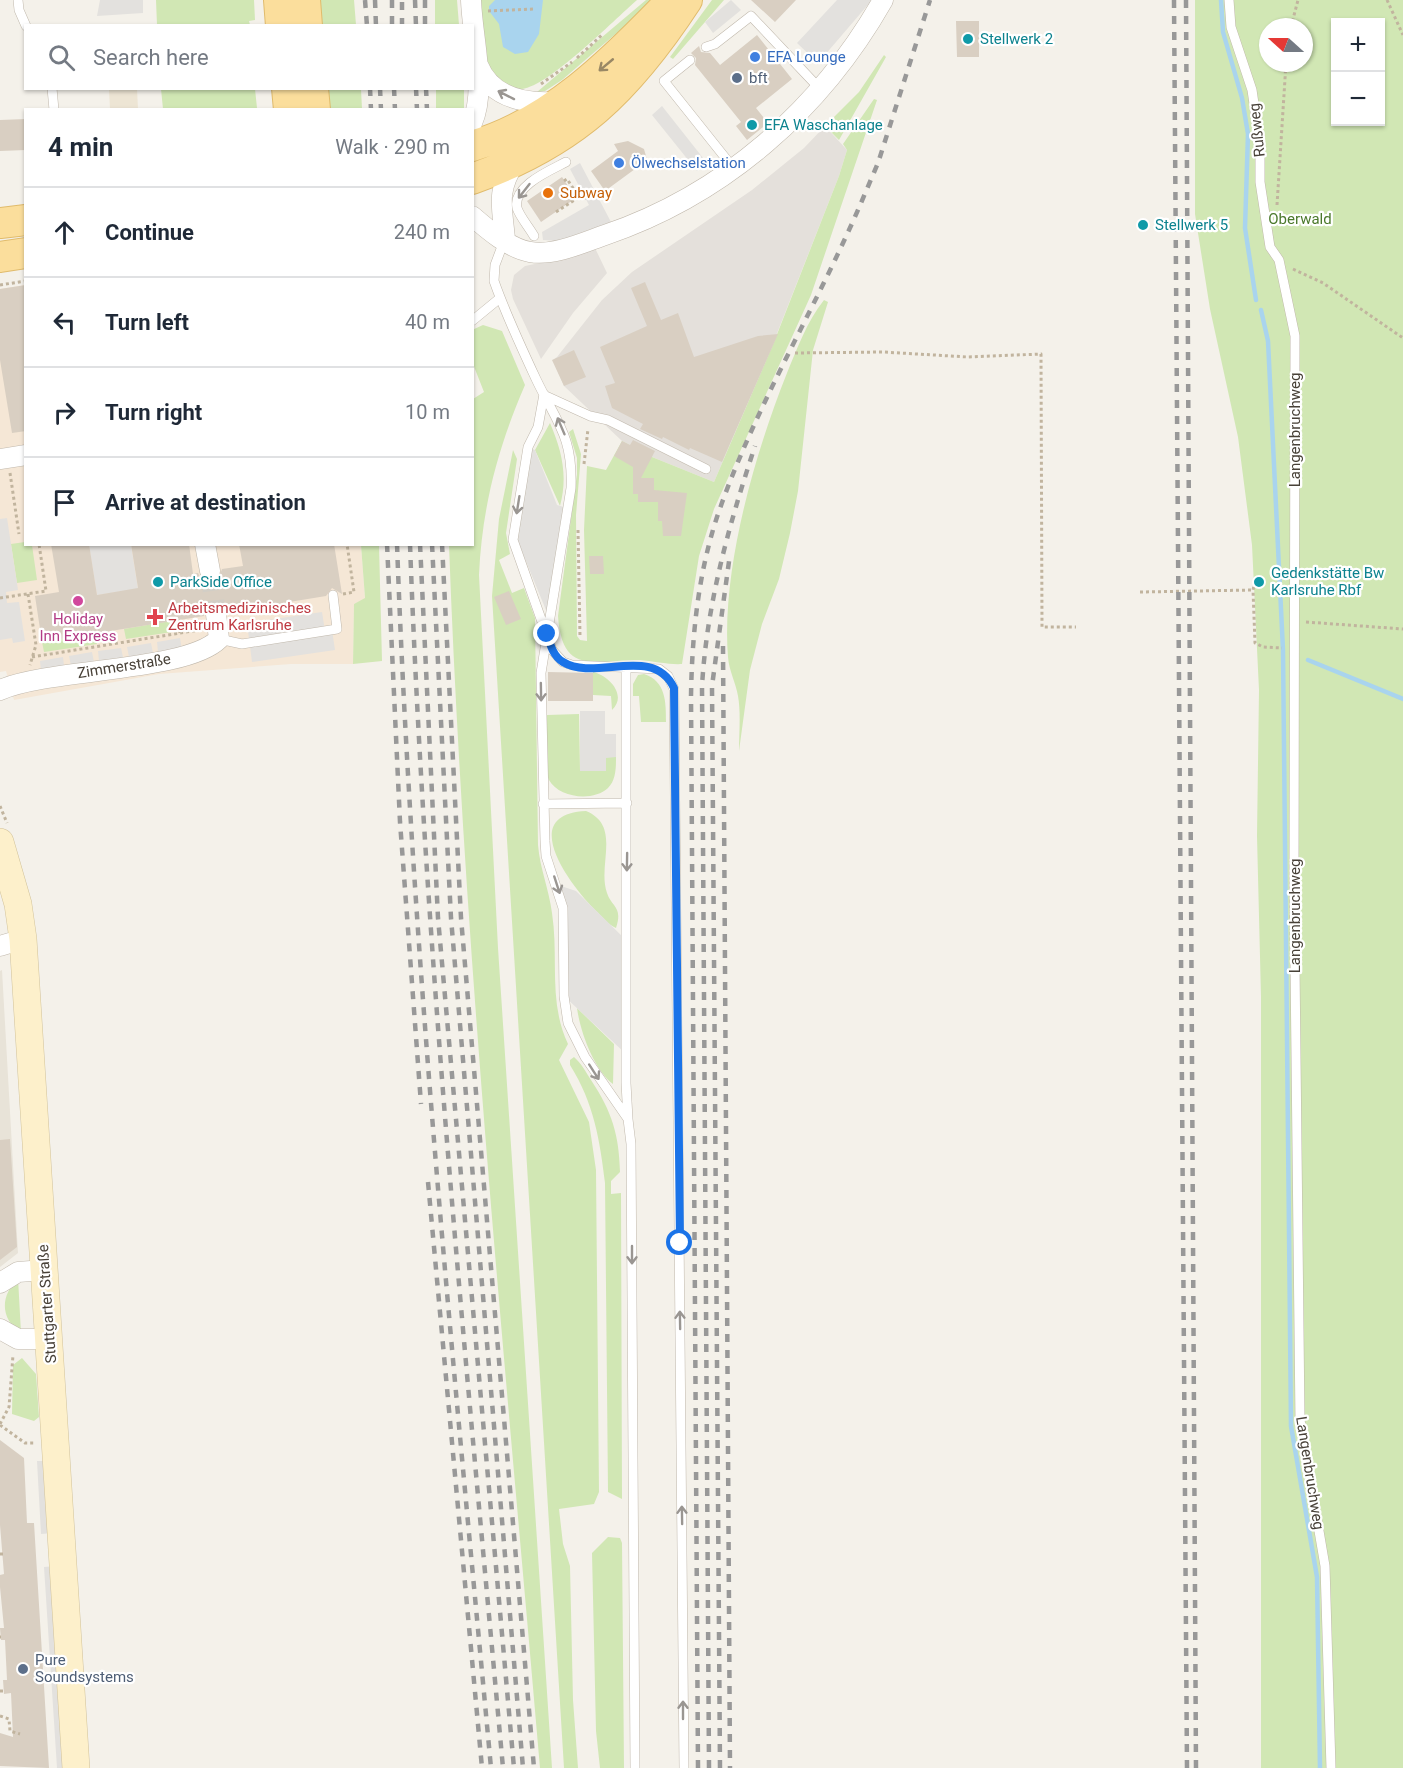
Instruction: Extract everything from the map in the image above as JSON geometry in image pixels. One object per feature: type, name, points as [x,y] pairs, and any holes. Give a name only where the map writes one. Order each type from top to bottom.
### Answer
[{"type":"main road","points":[[279,0],[281,24]]},
{"type":"main road","points":[[305,0],[307,24]]},
{"type":"main road","points":[[474,145],[511,130],[558,102],[615,57],[672,0]]},
{"type":"main road","points":[[474,178],[515,162],[552,143],[609,99],[642,66],[687,0]]},
{"type":"main road","points":[[287,90],[289,108]]},
{"type":"main road","points":[[313,90],[315,108]]},
{"type":"main road","points":[[0,223],[24,220]]},
{"type":"main road","points":[[0,257],[24,253]]},
{"type":"main road","name":"Stuttgarter Straße","points":[[0,842],[18,904],[11,943],[44,1270],[38,1340],[55,1443],[76,1768]]},
{"type":"street","points":[[474,217],[504,238],[527,251],[534,252],[577,245],[658,214],[735,170],[793,120],[855,47],[884,0]]},
{"type":"street","points":[[471,6],[473,24]]},
{"type":"street","points":[[474,41],[478,99],[474,115]]},
{"type":"street","points":[[475,53],[482,74],[488,83],[517,100],[558,102]]},
{"type":"street","points":[[504,238],[500,198],[503,182],[515,162]]},
{"type":"street","points":[[206,546],[210,571]]},
{"type":"street","name":"Zimmerstraße","points":[[0,690],[32,680],[183,656],[210,648],[218,626]]},
{"type":"street","points":[[0,1283],[18,1272],[44,1270]]},
{"type":"street","points":[[2,1335],[38,1340]]},
{"type":"lane","points":[[18,0],[19,10],[25,24]]},
{"type":"lane","name":"Rußweg","points":[[1229,0],[1231,27],[1252,90],[1260,145],[1260,182],[1270,247],[1279,260]]},
{"type":"lane","points":[[711,46],[751,16],[820,90]]},
{"type":"lane","points":[[690,60],[664,81],[735,170]]},
{"type":"lane","points":[[52,90],[54,108]]},
{"type":"lane","points":[[534,236],[518,210],[518,197],[529,184],[566,162]]},
{"type":"lane","points":[[504,238],[494,275],[500,298],[544,394],[557,416],[572,461],[567,508],[541,673],[546,856],[563,909],[564,996],[568,1023],[585,1058],[628,1119]]},
{"type":"lane","name":"Langenbruchweg","points":[[1279,260],[1295,336],[1294,874],[1300,1420],[1325,1566],[1331,1768]]},
{"type":"lane","points":[[474,319],[500,298]]},
{"type":"lane","points":[[544,394],[590,416],[608,420],[706,469]]},
{"type":"lane","points":[[544,394],[538,427],[528,447],[513,540],[552,650],[563,662],[588,667],[659,669],[668,676],[674,688],[684,1768]]},
{"type":"lane","points":[[218,626],[242,644],[337,630],[333,596]]},
{"type":"lane","points":[[626,667],[626,1083],[632,1179],[635,1768]]},
{"type":"lane","points":[[543,804],[627,803]]},
{"type":"path","points":[[1293,18],[1298,0]]},
{"type":"path","points":[[1387,0],[1403,35]]},
{"type":"path","points":[[471,6],[534,9]]},
{"type":"path","points":[[517,100],[567,66],[609,29]]},
{"type":"path","points":[[1277,207],[1285,72]]},
{"type":"path","points":[[564,181],[567,179],[579,197]]},
{"type":"path","points":[[556,212],[579,197],[586,198]]},
{"type":"path","points":[[1279,260],[1323,283],[1403,338]]},
{"type":"path","points":[[0,285],[24,281]]},
{"type":"path","points":[[795,353],[894,353],[968,357],[1041,354],[1042,627],[1076,627]]},
{"type":"path","points":[[583,465],[590,416]]},
{"type":"path","points":[[11,457],[19,534]]},
{"type":"path","points":[[579,519],[580,636]]},
{"type":"path","points":[[0,598],[46,591],[39,546]]},
{"type":"path","points":[[333,596],[354,592],[347,546]]},
{"type":"path","points":[[1255,581],[1253,590],[1255,643],[1263,647],[1276,648]]},
{"type":"path","points":[[1140,592],[1253,590]]},
{"type":"path","points":[[28,594],[36,645],[30,662],[32,680]]},
{"type":"path","points":[[178,620],[180,633]]},
{"type":"path","points":[[1296,621],[1403,629]]},
{"type":"path","points":[[32,657],[218,626]]},
{"type":"path","points":[[38,1340],[12,1356],[9,1407],[0,1424],[25,1443],[55,1443]]},
{"type":"path","points":[[0,1716],[9,1719],[9,1731],[20,1734]]},
{"type":"shaded area","points":[[100,0],[143,0],[143,13],[97,16]]},
{"type":"shaded area","points":[[731,0],[741,10],[713,33],[705,22]]},
{"type":"shaded area","points":[[837,0],[872,0],[818,63],[797,43]]},
{"type":"shaded area","points":[[109,90],[137,90],[138,108],[110,108]]},
{"type":"shaded area","points":[[662,106],[707,163],[697,171],[652,115]]},
{"type":"shaded area","points":[[825,126],[847,150],[839,176],[774,341],[714,482],[652,457],[622,441],[564,386],[553,360],[602,300],[632,272],[752,190],[804,148]]},
{"type":"shaded area","points":[[580,163],[611,222],[559,241],[543,240],[542,232],[589,205],[570,169]]},
{"type":"shaded area","points":[[595,248],[607,273],[573,313],[541,359],[513,299],[511,290],[514,275],[525,266],[569,257]]},
{"type":"shaded area","points":[[24,285],[24,546],[361,546],[365,599],[354,604],[353,664],[291,664],[159,674],[14,700],[6,671],[0,672],[0,289]]},
{"type":"shaded area","points":[[528,447],[535,450],[557,505],[567,508],[550,620],[514,532]]},
{"type":"shaded area","points":[[7,518],[18,590],[6,592],[7,603],[19,602],[25,641],[13,643],[12,638],[0,640],[0,519]]},
{"type":"shaded area","points":[[89,546],[131,546],[138,589],[97,595]]},
{"type":"shaded area","points":[[322,612],[325,631],[332,630],[335,650],[252,662],[247,623]]},
{"type":"shaded area","points":[[180,638],[183,656],[42,679],[40,661],[63,657],[64,666],[71,666],[69,656],[92,652],[94,662],[99,661],[98,651],[121,648],[123,657],[129,657],[127,647],[151,643],[153,653],[158,652],[157,642]]},
{"type":"shaded area","points":[[580,711],[605,711],[605,734],[616,734],[616,757],[606,758],[606,771],[580,771]]},
{"type":"shaded area","points":[[558,885],[576,891],[626,940],[626,1054],[564,996]]},
{"type":"shaded area","points":[[2,970],[18,1253],[0,1267],[0,971]]},
{"type":"shaded area","points":[[37,1461],[49,1461],[54,1533],[41,1534]]},
{"type":"shaded area","points":[[56,1566],[69,1768],[57,1768],[44,1567]]},
{"type":"green space","points":[[156,0],[254,0],[255,20],[249,21],[250,24],[157,24]]},
{"type":"green space","points":[[312,0],[354,0],[356,24],[314,24]]},
{"type":"green space","points":[[435,0],[457,0],[459,24],[435,24]]},
{"type":"green space","points":[[481,0],[637,0],[548,77],[534,85],[516,89],[504,84],[494,76],[487,65],[482,45]]},
{"type":"green space","points":[[646,0],[655,0],[562,80],[545,91],[537,92]]},
{"type":"green space","points":[[712,0],[724,0],[673,59],[670,57]]},
{"type":"green space","name":"Oberwald","points":[[1195,0],[1403,0],[1403,1768],[1261,1768],[1261,997],[1257,836],[1259,690],[1252,545],[1238,437],[1210,309],[1195,214]]},
{"type":"green space","points":[[884,55],[886,57],[839,140],[825,126],[859,92]]},
{"type":"green space","points":[[161,90],[255,90],[257,108],[163,108]]},
{"type":"green space","points":[[320,90],[361,90],[362,108],[322,108]]},
{"type":"green space","points":[[436,90],[464,90],[464,108],[436,108]]},
{"type":"green space","points":[[874,99],[877,100],[811,295],[714,509],[699,556],[682,664],[640,660],[595,662],[574,656],[566,648],[558,616],[577,474],[577,458],[569,432],[573,429],[581,454],[576,515],[577,636],[580,640],[587,641],[584,530],[587,466],[606,470],[622,441],[652,457],[714,482],[774,342],[839,176],[847,150],[843,144]]},
{"type":"green space","points":[[824,300],[828,302],[813,350],[798,491],[779,579],[762,624],[750,670],[739,751],[739,703],[729,662],[727,623],[735,550],[752,475],[775,405],[803,335]]},
{"type":"green space","points":[[483,325],[502,331],[525,385],[499,454],[493,478],[484,525],[479,575],[498,948],[552,1768],[540,1768],[475,1004],[456,698],[449,546],[474,546],[474,398],[484,392],[474,367],[474,329]]},
{"type":"green space","points":[[550,423],[563,464],[564,484],[560,506],[535,450]]},
{"type":"green space","points":[[513,450],[517,459],[506,533],[510,554],[499,560],[512,593],[524,588],[535,618],[538,845],[552,913],[558,1012],[568,1044],[559,1060],[589,1122],[596,1170],[599,1492],[594,1504],[559,1509],[563,1544],[570,1566],[573,1700],[578,1768],[564,1768],[492,596],[499,519]]},
{"type":"green space","points":[[24,542],[24,546],[32,546],[37,580],[17,583],[11,544]]},
{"type":"green space","points":[[361,546],[379,546],[382,661],[353,664],[354,604],[365,598]]},
{"type":"green space","points":[[171,621],[172,632],[126,639],[124,629]]},
{"type":"green space","points":[[96,633],[97,644],[44,652],[42,642]]},
{"type":"green space","points":[[593,672],[610,681],[617,692],[618,698],[612,710],[611,696],[593,695]]},
{"type":"green space","points":[[644,674],[651,677],[661,687],[665,700],[666,722],[641,722],[639,696],[633,696],[633,684],[638,675]]},
{"type":"green space","points":[[579,714],[580,771],[606,757],[616,757],[615,774],[611,785],[594,795],[577,796],[560,791],[549,780],[545,765],[547,715]]},
{"type":"green space","points":[[586,811],[597,818],[606,836],[605,882],[609,898],[618,911],[616,928],[608,923],[585,899],[563,869],[555,853],[552,837],[554,824],[565,815]]},
{"type":"green space","points":[[577,1008],[614,1044],[613,1084],[594,1060],[581,1028]]},
{"type":"green space","points":[[574,1057],[585,1071],[609,1113],[618,1146],[620,1172],[611,1181],[611,1194],[621,1193],[622,1499],[608,1492],[605,1183],[595,1122],[585,1094],[570,1065],[570,1060]]},
{"type":"green space","points":[[18,1278],[21,1333],[9,1321],[5,1307],[8,1292]]},
{"type":"green space","points":[[22,1358],[36,1374],[39,1417],[34,1421],[12,1414],[13,1365]]},
{"type":"green space","points":[[608,1537],[620,1538],[622,1543],[624,1768],[600,1768],[596,1731],[592,1553]]},
{"type":"water","points":[[495,0],[543,0],[539,34],[528,52],[515,54],[503,47],[499,24],[489,11],[489,6]]},
{"type":"building","points":[[751,0],[796,0],[775,22]]},
{"type":"building","name":"Stellwerk 2","points":[[956,21],[979,21],[979,57],[957,57]]},
{"type":"building","points":[[757,35],[792,79],[756,108],[768,123],[747,140],[736,126],[741,122],[695,65],[696,58],[691,53],[699,46],[701,52],[710,53],[720,65]]},
{"type":"building","points":[[24,119],[24,150],[0,151],[0,120]]},
{"type":"building","points":[[628,141],[644,149],[649,167],[635,169],[605,191],[591,171],[618,151],[614,144]]},
{"type":"building","points":[[562,177],[576,198],[541,222],[527,201]]},
{"type":"building","points":[[645,282],[661,320],[678,313],[694,357],[758,336],[778,334],[722,462],[640,429],[643,424],[612,408],[605,386],[615,383],[600,347],[647,326],[631,288]]},
{"type":"building","points":[[24,285],[24,431],[12,433],[0,360],[0,289]]},
{"type":"building","points":[[574,350],[586,377],[564,386],[552,360]]},
{"type":"building","points":[[633,440],[655,451],[641,478],[654,478],[654,490],[687,493],[681,536],[663,536],[662,521],[658,521],[658,502],[638,502],[638,494],[633,494],[633,467],[614,456],[622,441],[630,445]]},
{"type":"building","points":[[51,546],[89,546],[97,595],[138,588],[131,546],[189,546],[193,574],[198,573],[201,579],[212,583],[218,580],[222,569],[243,566],[239,546],[334,546],[342,594],[332,588],[326,596],[228,612],[221,603],[214,602],[205,609],[204,616],[42,642],[35,596],[59,592]]},
{"type":"building","points":[[589,556],[603,556],[604,574],[590,574]]},
{"type":"building","points":[[509,591],[521,619],[506,625],[494,597]]},
{"type":"building","points":[[548,672],[593,673],[593,701],[548,701]]},
{"type":"building","points":[[10,1139],[17,1247],[0,1260],[0,1140]]},
{"type":"building","points":[[0,1440],[24,1458],[27,1523],[34,1523],[49,1768],[0,1766],[0,1733],[13,1737],[11,1693],[4,1694],[3,1680],[7,1680],[5,1640],[1,1640],[0,1628],[4,1628],[0,1575],[4,1574],[0,1525]]},
{"type":"waterway","points":[[1221,0],[1223,32],[1242,98],[1248,134],[1245,228],[1256,300]]},
{"type":"waterway","points":[[1261,310],[1268,341],[1283,650],[1291,1426],[1317,1577],[1320,1768]]},
{"type":"waterway","points":[[1308,660],[1403,699]]},
{"type":"tunnel","points":[[210,571],[216,614]]},
{"type":"railway","points":[[365,0],[367,24]]},
{"type":"railway","points":[[375,0],[376,24]]},
{"type":"railway","points":[[392,0],[392,24]]},
{"type":"railway","points":[[402,0],[402,24]]},
{"type":"railway","points":[[415,0],[416,24]]},
{"type":"railway","points":[[425,0],[425,24]]},
{"type":"railway","points":[[698,1768],[691,696],[697,605],[710,539],[732,477],[767,397],[843,242],[878,163],[930,0]]},
{"type":"railway","points":[[1174,0],[1187,1768]]},
{"type":"railway","points":[[1186,0],[1196,1768]]},
{"type":"railway","points":[[370,90],[371,108]]},
{"type":"railway","points":[[380,90],[381,108]]},
{"type":"railway","points":[[394,90],[395,108]]},
{"type":"railway","points":[[416,90],[417,108]]},
{"type":"railway","points":[[426,90],[427,108]]},
{"type":"railway","points":[[709,1768],[702,686],[714,594],[736,505],[755,446]]},
{"type":"railway","points":[[387,546],[400,822],[421,1104]]},
{"type":"railway","points":[[397,546],[423,1004],[491,1768]]},
{"type":"railway","points":[[410,546],[436,1004],[461,1310],[503,1768]]},
{"type":"railway","points":[[420,546],[438,918],[514,1768]]},
{"type":"railway","points":[[432,546],[451,918],[523,1768]]},
{"type":"railway","points":[[442,546],[461,918],[534,1768]]},
{"type":"railway","points":[[720,1768],[712,686],[730,554]]},
{"type":"railway","points":[[723,646],[730,1768]]},
{"type":"railway","points":[[428,1182],[482,1768]]},
{"type":"place","name":"Stellwerk 2","points":[[968,39]]},
{"type":"place","name":"EFA Lounge","points":[[755,57]]},
{"type":"place","name":"bft","points":[[737,78]]},
{"type":"place","name":"EFA Waschanlage","points":[[752,125]]},
{"type":"place","name":"Ölwechselstation","points":[[619,163]]},
{"type":"place","name":"Subway","points":[[548,193]]},
{"type":"place","name":"Stellwerk 5","points":[[1143,225]]},
{"type":"place","name":"ParkSide Office","points":[[158,582]]},
{"type":"place","name":"Gedenkstätte Bw Karlsruhe Rbf","points":[[1259,582]]},
{"type":"place","name":"Holiday Inn Express","points":[[78,601]]},
{"type":"place","name":"Arbeitsmedizinisches Zentrum Karlsruhe","points":[[155,617]]},
{"type":"place","name":"Pure Soundsystems","points":[[23,1669]]},
{"type":"route","points":[[547,634],[552,650],[563,662],[588,667],[659,669],[668,676],[674,688],[680,1243]]}]
